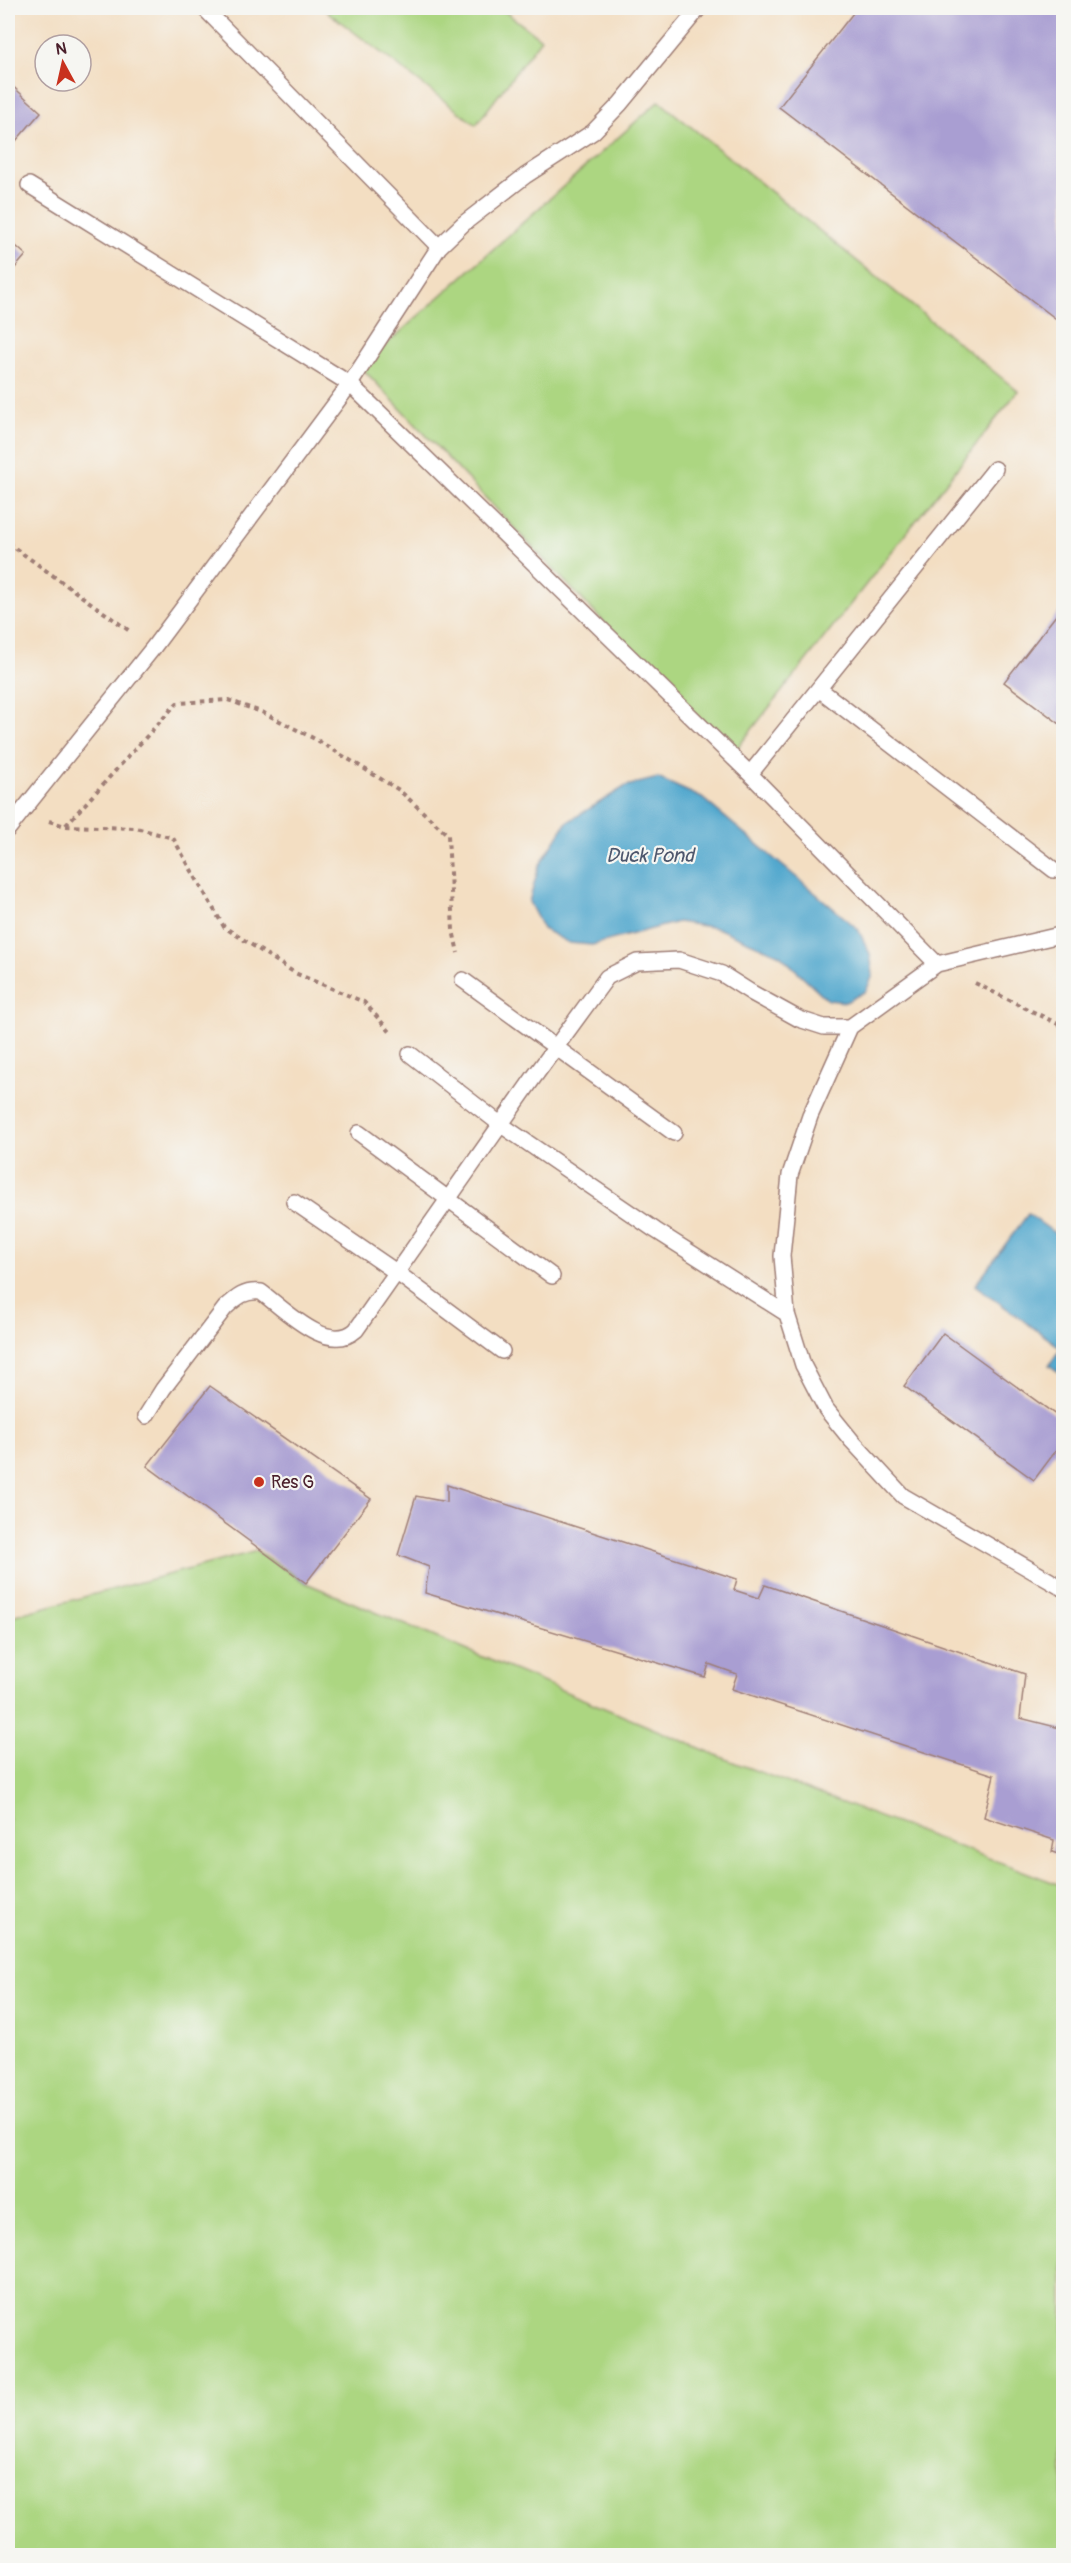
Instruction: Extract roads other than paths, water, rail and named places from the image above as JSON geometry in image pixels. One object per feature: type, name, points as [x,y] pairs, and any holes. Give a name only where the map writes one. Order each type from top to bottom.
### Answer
[{"type":"lane","points":[[204,8],[440,247]]},
{"type":"lane","points":[[8,829],[153,648],[350,384],[440,247],[463,224],[525,176],[593,132],[620,104],[699,8]]},
{"type":"lane","points":[[29,185],[350,384],[750,774],[937,964]]},
{"type":"lane","points":[[750,774],[995,469]]},
{"type":"lane","points":[[819,689],[1054,870]]},
{"type":"lane","points":[[1064,934],[937,964],[850,1027],[810,1116],[790,1175],[782,1256],[787,1314],[803,1365],[826,1409],[903,1496],[1064,1589]]},
{"type":"lane","points":[[146,1416],[225,1308],[237,1297],[250,1291],[261,1292],[318,1334],[341,1338],[349,1336],[356,1330],[500,1124],[607,977],[637,962],[679,960],[723,974],[799,1019],[824,1027],[850,1027]]},
{"type":"lane","points":[[463,980],[674,1133]]},
{"type":"lane","points":[[410,1054],[500,1124],[655,1230],[787,1314]]},
{"type":"lane","points":[[359,1133],[552,1276]]},
{"type":"lane","points":[[294,1202],[396,1272],[502,1351]]},
{"type":"water","name":"Duck Pond","points":[[658,778],[702,798],[858,929],[870,954],[873,975],[866,991],[846,1002],[828,1000],[780,955],[717,928],[678,922],[592,945],[569,943],[543,929],[529,902],[539,866],[566,823],[626,786]]},
{"type":"water","points":[[1028,1214],[1063,1239],[1063,1375],[1049,1365],[1061,1348],[975,1285]]},
{"type":"place","name":"Res G","points":[[259,1482]]}]
